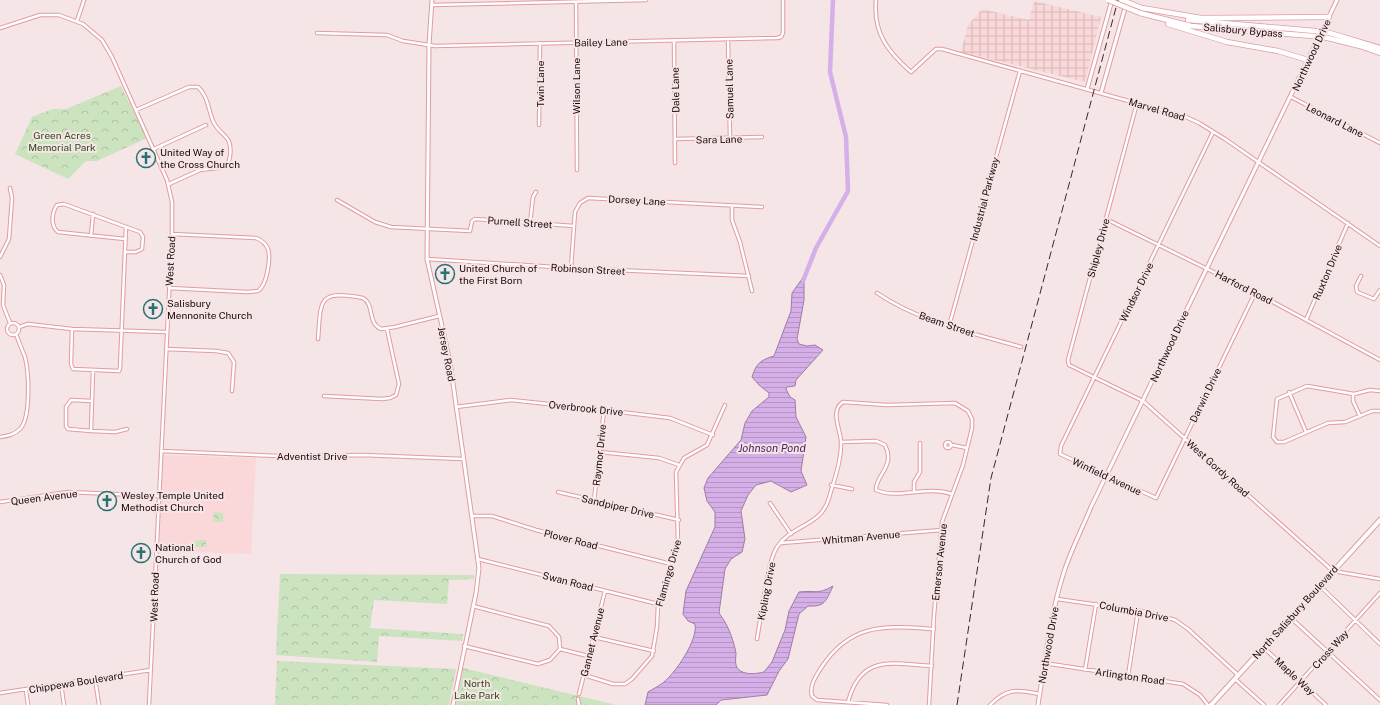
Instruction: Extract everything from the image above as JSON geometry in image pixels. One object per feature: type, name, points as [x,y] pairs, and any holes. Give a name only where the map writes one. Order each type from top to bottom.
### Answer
[{"type":"highway","name":"Salisbury Bypass","points":[[1108,0],[1191,26],[1314,34],[1378,47]]},
{"type":"highway","name":"Salisbury Bypass","points":[[1122,0],[1141,10]]},
{"type":"highway","points":[[1141,10],[1201,18],[1329,17]]},
{"type":"highway","points":[[1141,10],[1214,39],[1278,50],[1308,60]]},
{"type":"highway","name":"Salisbury Bypass","points":[[1329,36],[1380,53]]},
{"type":"main road","name":"North Salisbury Boulevard","points":[[1210,705],[1380,520]]},
{"type":"street","points":[[77,21],[84,0]]},
{"type":"street","name":"Jersey Road","points":[[432,0],[429,45],[427,259],[450,362],[478,559],[478,575],[473,606],[453,705]]},
{"type":"street","points":[[432,5],[646,0]]},
{"type":"street","name":"Bailey Lane","points":[[317,33],[387,35],[403,41],[429,45],[779,38],[783,33],[783,0]]},
{"type":"street","name":"Marvel Road","points":[[876,0],[875,14],[879,32],[895,58],[911,72],[936,49],[942,49],[1186,117],[1214,132],[1380,246]]},
{"type":"street","points":[[1087,89],[1112,0]]},
{"type":"street","points":[[1101,93],[1127,0]]},
{"type":"street","name":"Northwood Drive","points":[[1038,705],[1044,663],[1057,599],[1071,555],[1107,476],[1337,0]]},
{"type":"street","name":"Wilson Lane","points":[[576,2],[577,170]]},
{"type":"street","name":"West Road","points":[[0,28],[46,15],[59,15],[77,21],[93,31],[105,44],[169,184],[172,202],[172,234],[166,332],[162,451],[149,705]]},
{"type":"street","name":"Samuel Lane","points":[[728,39],[730,138]]},
{"type":"street","name":"Dale Lane","points":[[674,41],[675,139]]},
{"type":"street","name":"Twin Lane","points":[[539,125],[540,43]]},
{"type":"street","name":"Industrial Parkway","points":[[949,326],[1020,71]]},
{"type":"street","points":[[136,110],[189,87],[198,86],[206,98],[214,122],[230,142],[231,148],[229,163],[225,167],[200,170],[169,184]]},
{"type":"street","name":"Leonard Lane","points":[[1291,97],[1380,143]]},
{"type":"street","name":"Shipley Drive","points":[[1094,378],[1072,367],[1068,360],[1137,103]]},
{"type":"street","points":[[154,149],[206,125]]},
{"type":"street","name":"Windsor Drive","points":[[1059,452],[1214,132]]},
{"type":"street","name":"Sara Lane","points":[[675,139],[762,138]]},
{"type":"street","points":[[675,139],[675,163]]},
{"type":"street","points":[[0,257],[9,239],[12,198],[10,188]]},
{"type":"street","points":[[530,223],[533,197],[536,192]]},
{"type":"street","name":"Dorsey Lane","points":[[571,268],[575,212],[582,201],[592,198],[762,208]]},
{"type":"street","points":[[337,200],[385,226],[396,228],[427,228]]},
{"type":"street","points":[[124,252],[139,251],[143,246],[144,242],[140,232],[64,204],[57,205],[53,212],[53,224],[55,230],[63,233],[125,239]]},
{"type":"street","points":[[732,206],[732,220],[752,291]]},
{"type":"street","points":[[91,236],[93,214]]},
{"type":"street","name":"Purnell Street","points":[[427,228],[470,231],[472,221],[475,219],[574,226]]},
{"type":"street","name":"Harford Road","points":[[1106,219],[1207,268],[1380,360]]},
{"type":"street","name":"Ruxton Drive","points":[[1306,320],[1348,223]]},
{"type":"street","points":[[72,329],[72,367],[76,370],[119,371],[126,227]]},
{"type":"street","points":[[169,288],[255,292],[260,290],[266,283],[268,257],[267,247],[258,238],[172,234]]},
{"type":"street","name":"Robinson Street","points":[[427,259],[571,268],[749,276]]},
{"type":"street","points":[[0,275],[4,284],[4,309],[10,323]]},
{"type":"street","points":[[1361,276],[1356,286],[1357,292],[1374,299],[1380,290]]},
{"type":"street","name":"Beam Street","points":[[877,293],[890,302],[949,326],[1021,347]]},
{"type":"street","name":"Darwin Drive","points":[[1156,498],[1255,293]]},
{"type":"street","points":[[318,339],[321,305],[323,300],[328,297],[363,298],[369,304],[375,325],[379,328],[387,329],[439,316]]},
{"type":"street","points":[[10,323],[19,326],[28,324],[72,329],[166,332]]},
{"type":"street","points":[[10,323],[7,327],[7,331],[10,334],[16,334]]},
{"type":"street","points":[[0,437],[17,431],[23,425],[26,416],[27,372],[25,358],[16,334],[19,326]]},
{"type":"street","points":[[324,396],[390,398],[396,395],[399,384],[387,329]]},
{"type":"street","points":[[166,349],[216,351],[228,353],[234,362],[232,391]]},
{"type":"street","points":[[91,431],[93,371]]},
{"type":"street","name":"West Gordy Road","points":[[1094,378],[1143,401],[1333,571]]},
{"type":"street","points":[[1380,391],[1370,390],[1353,394],[1307,386],[1280,396],[1276,400],[1273,433],[1274,439],[1282,442],[1328,423],[1345,422],[1372,411],[1380,411]]},
{"type":"street","points":[[1289,392],[1306,432]]},
{"type":"street","points":[[1353,394],[1353,401],[1360,416]]},
{"type":"street","points":[[92,401],[71,400],[66,407],[66,426],[68,429],[115,432],[127,429]]},
{"type":"street","name":"Overbrook Drive","points":[[456,406],[511,400],[604,410],[670,418],[713,435]]},
{"type":"street","name":"Kipling Drive","points":[[756,639],[772,559],[781,543],[824,512],[840,459],[841,442],[836,411],[840,403]]},
{"type":"street","name":"Emerson Avenue","points":[[840,403],[909,405],[955,403],[968,411],[972,419],[972,428],[963,466],[942,522],[929,705]]},
{"type":"street","points":[[600,452],[659,458],[679,465],[687,455],[707,445],[713,435],[725,405]]},
{"type":"street","name":"Raymor Drive","points":[[594,500],[604,410]]},
{"type":"street","points":[[841,442],[876,441],[885,445],[888,454],[887,464],[882,476],[877,482],[876,490],[884,493],[895,494],[914,491],[941,491],[952,494]]},
{"type":"street","points":[[914,491],[914,482],[920,472],[920,443]]},
{"type":"street","points":[[952,445],[967,448]]},
{"type":"street","name":"Adventist Drive","points":[[162,451],[279,456],[363,455],[463,459]]},
{"type":"street","name":"Winfield Avenue","points":[[1059,452],[1071,460],[1156,498]]},
{"type":"street","name":"Flamingo Drive","points":[[584,675],[613,684],[625,684],[632,679],[648,662],[654,651],[658,604],[678,542],[679,520],[675,476],[679,465]]},
{"type":"street","points":[[831,485],[852,489]]},
{"type":"street","name":"Queen Avenue","points":[[0,502],[68,492],[159,496]]},
{"type":"street","name":"Sandpiper Drive","points":[[558,492],[679,520]]},
{"type":"street","points":[[770,503],[792,534]]},
{"type":"street","name":"Plover Road","points":[[472,516],[484,515],[496,517],[536,530],[671,564]]},
{"type":"street","name":"Whitman Avenue","points":[[781,543],[942,530]]},
{"type":"street","name":"Swan Road","points":[[478,559],[658,604]]},
{"type":"street","points":[[1333,571],[1380,579]]},
{"type":"street","points":[[1320,586],[1380,644]]},
{"type":"street","name":"Gannet Avenue","points":[[579,694],[605,591]]},
{"type":"street","name":"Cross Way","points":[[1280,705],[1380,593]]},
{"type":"street","name":"Columbia Drive","points":[[1057,599],[1138,611],[1168,617],[1181,623],[1264,705]]},
{"type":"street","points":[[1085,670],[1096,604]]},
{"type":"street","points":[[464,646],[538,664],[550,660],[560,650],[559,637],[549,626],[473,606]]},
{"type":"street","points":[[1128,676],[1138,611]]},
{"type":"street","points":[[1291,618],[1380,700]]},
{"type":"street","points":[[887,705],[817,700],[812,696],[811,692],[814,681],[827,659],[842,642],[867,631],[879,628],[934,629]]},
{"type":"street","points":[[594,637],[654,651]]},
{"type":"street","name":"Maple Way","points":[[1264,648],[1326,705]]},
{"type":"street","points":[[560,650],[588,656]]},
{"type":"street","points":[[848,702],[858,679],[874,665],[888,663],[932,666]]},
{"type":"street","name":"Arlington Road","points":[[1044,663],[1183,684],[1200,695],[1210,705]]},
{"type":"street","name":"Chippewa Boulevard","points":[[0,693],[151,670]]},
{"type":"street","points":[[95,678],[99,705]]},
{"type":"street","points":[[61,684],[64,705]]},
{"type":"street","points":[[26,690],[28,705]]},
{"type":"street","points":[[990,705],[999,696],[1010,691],[1040,694]]},
{"type":"street","points":[[578,699],[579,705]]},
{"type":"shaded area","points":[[1034,1],[1101,17],[1085,82],[961,52],[968,25],[982,9],[1029,20]]},
{"type":"shaded area","points":[[163,455],[256,458],[251,554],[159,551]]},
{"type":"green space","name":"Green Acres Memorial Park","points":[[121,86],[147,138],[97,161],[86,161],[68,179],[15,154],[32,117],[53,109],[66,109]]},
{"type":"green space","points":[[214,512],[223,513],[223,522],[213,522]]},
{"type":"green space","points":[[196,540],[206,540],[206,547],[195,547]]},
{"type":"green space","points":[[280,574],[474,575],[474,579],[449,580],[447,604],[374,600],[370,628],[463,634],[462,641],[379,636],[377,662],[276,655]]},
{"type":"green space","points":[[277,661],[456,669],[449,705],[275,705]]},
{"type":"green space","name":"North Lake Park","points":[[463,668],[616,705],[456,705]]},
{"type":"water","name":"Johnson Pond","points":[[804,276],[804,300],[797,339],[799,344],[807,346],[815,345],[823,350],[796,380],[795,386],[787,387],[786,389],[790,397],[795,400],[796,417],[806,437],[801,471],[807,485],[791,492],[771,481],[756,485],[748,495],[741,511],[745,539],[742,552],[731,559],[725,569],[719,613],[728,627],[732,637],[738,669],[744,673],[764,672],[772,662],[785,630],[789,611],[799,592],[820,591],[833,586],[829,596],[822,604],[808,606],[799,614],[788,659],[779,671],[767,695],[721,700],[716,705],[645,705],[648,692],[669,677],[690,647],[695,631],[695,624],[688,621],[683,614],[686,591],[715,527],[715,512],[707,501],[704,488],[708,478],[741,440],[745,423],[752,411],[769,397],[769,393],[752,377],[759,363],[774,356],[791,311],[792,293]]},
{"type":"waterway","points":[[803,281],[816,248],[848,191],[846,137],[830,72],[833,0]]},
{"type":"railway","points":[[957,705],[991,478],[1118,0]]},
{"type":"place","name":"United Way of the Cross Church","points":[[146,158]]},
{"type":"place","name":"United Church of the First Born","points":[[445,274]]},
{"type":"place","name":"Salisbury Mennonite Church","points":[[153,309]]},
{"type":"place","name":"Wesley Temple United Methodist Church","points":[[107,501]]},
{"type":"place","name":"National Church of God","points":[[141,553]]}]
